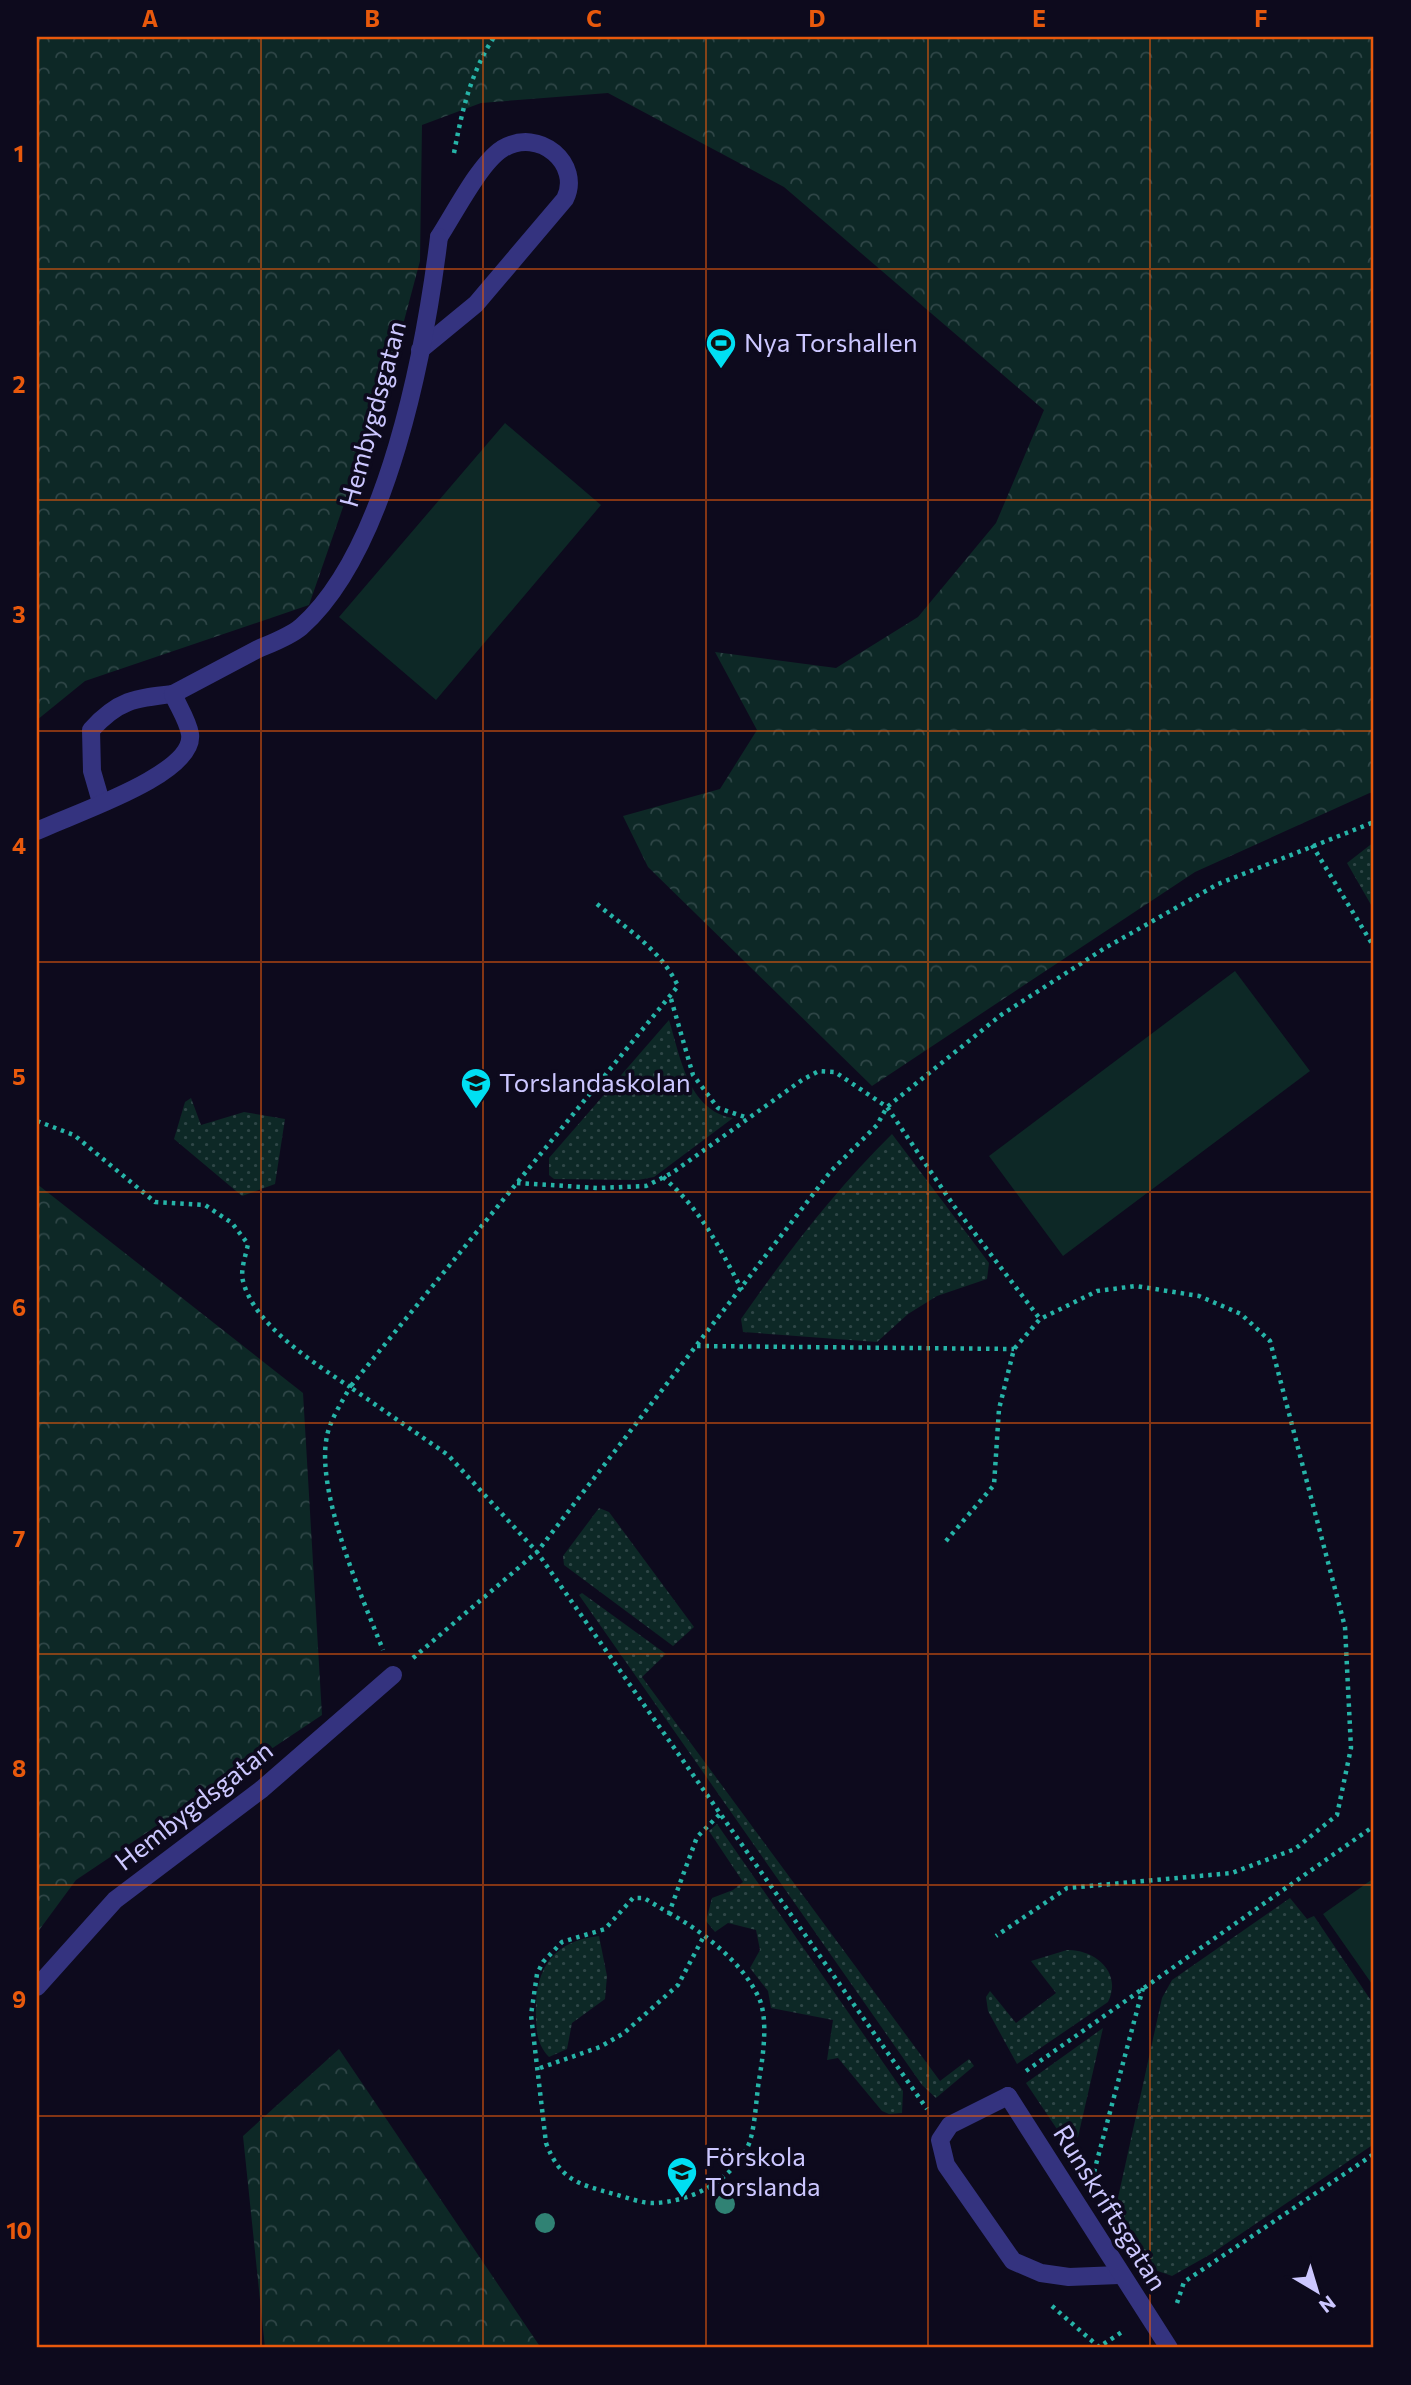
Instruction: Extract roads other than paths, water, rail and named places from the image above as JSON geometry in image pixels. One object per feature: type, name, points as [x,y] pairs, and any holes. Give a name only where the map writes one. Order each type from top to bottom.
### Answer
[{"type":"street","name":"Hembygdsgatan","points":[[173,694],[298,630],[343,578],[369,527],[394,455],[432,294],[439,237],[499,150],[521,140],[536,141],[557,156],[568,178],[570,189],[555,213],[476,304],[420,350]]},
{"type":"street","points":[[37,831],[101,802],[165,773],[187,752],[190,734],[173,694],[134,698],[108,711],[91,730],[92,771],[101,802]]},
{"type":"street","name":"Hembygdsgatan","points":[[37,1987],[115,1900],[262,1789],[393,1675]]},
{"type":"street","name":"Runskriftsgatan","points":[[1119,2274],[1060,2276],[1026,2269],[1013,2261],[946,2165],[940,2140],[950,2126],[1011,2087],[1082,2217],[1166,2345]]},
{"type":"place","name":"Nya Torshallen","points":[[721,370]]},
{"type":"place","name":"Torslandaskolan","points":[[476,1110]]},
{"type":"place","name":"Förskola Torslanda","points":[[682,2199]]}]
